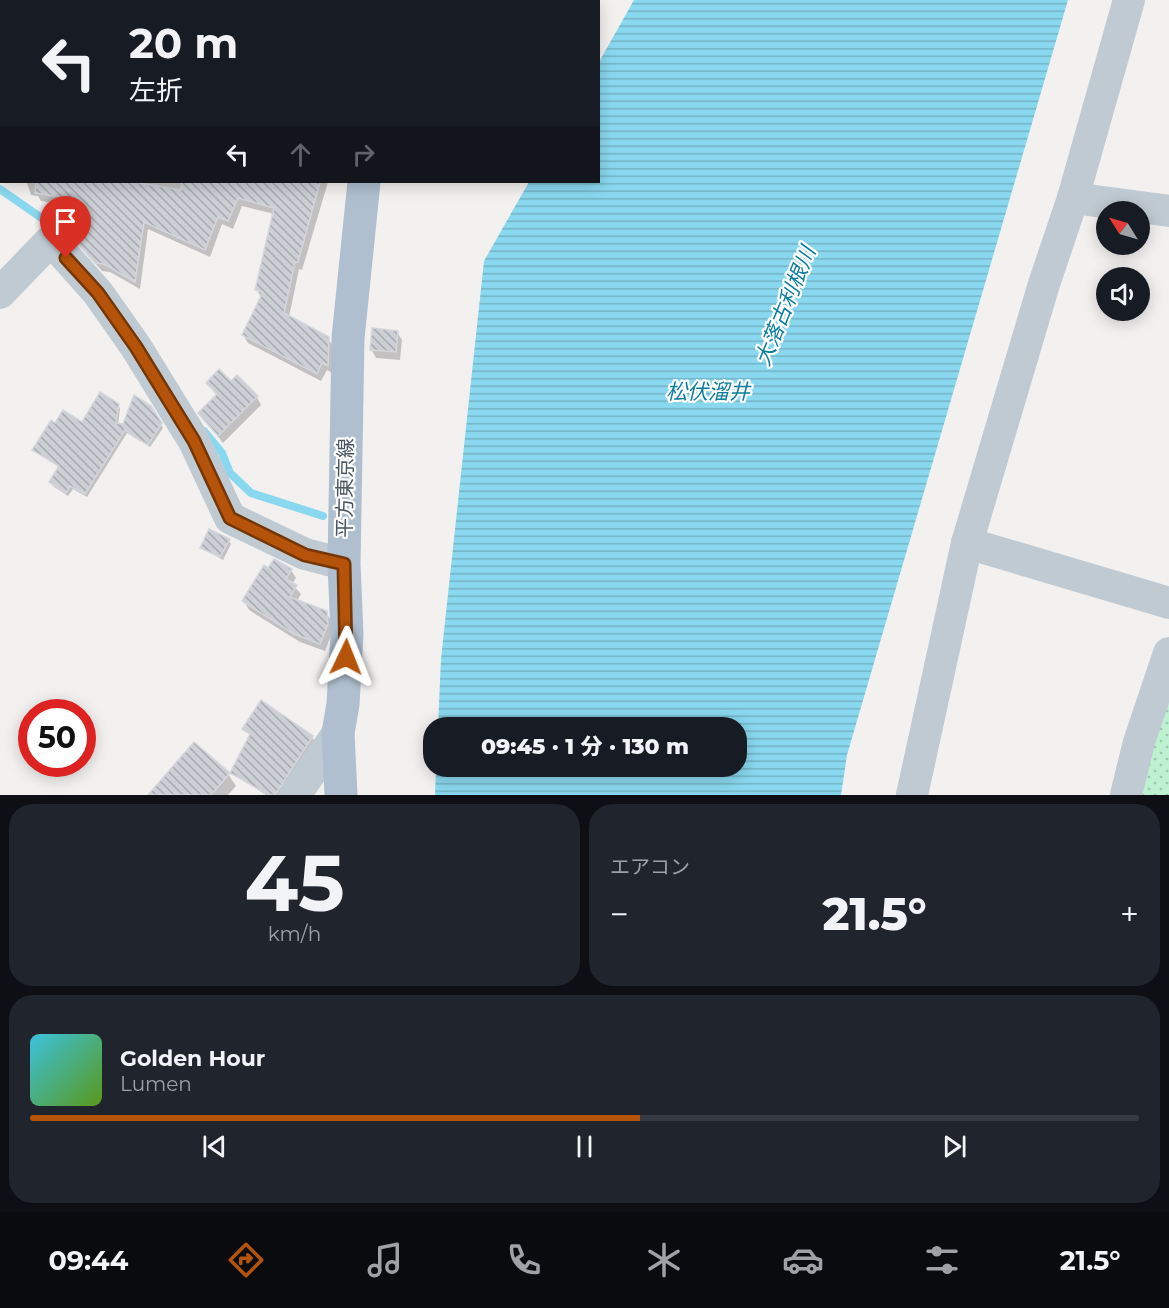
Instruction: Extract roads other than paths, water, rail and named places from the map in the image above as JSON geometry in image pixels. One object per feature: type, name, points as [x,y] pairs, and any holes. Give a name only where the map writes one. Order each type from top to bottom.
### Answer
[{"type":"main road","name":"平方東京線","points":[[340,795],[338,733],[343,704],[347,634],[344,564],[348,338],[364,183]]},
{"type":"street","points":[[912,795],[967,543],[1073,198],[1129,0]]},
{"type":"street","points":[[1073,198],[1169,211]]},
{"type":"street","points":[[0,293],[51,240],[98,293],[136,347],[194,441],[230,518],[305,555],[344,564]]},
{"type":"street","points":[[967,543],[1169,603]]},
{"type":"street","points":[[1126,795],[1139,742],[1169,653]]},
{"type":"street","points":[[295,795],[338,733]]},
{"type":"water","name":"松伏溜井","points":[[634,0],[1068,0],[847,755],[841,795],[435,795],[436,777],[747,777],[747,717],[438,717],[441,659],[484,261],[528,183],[600,183],[600,60]]},
{"type":"waterway","points":[[0,189],[43,219]]},
{"type":"waterway","points":[[204,431],[222,453],[230,473],[251,493],[323,516]]},
{"type":"water label","name":"大落古利根川","points":[[785,306]]}]
